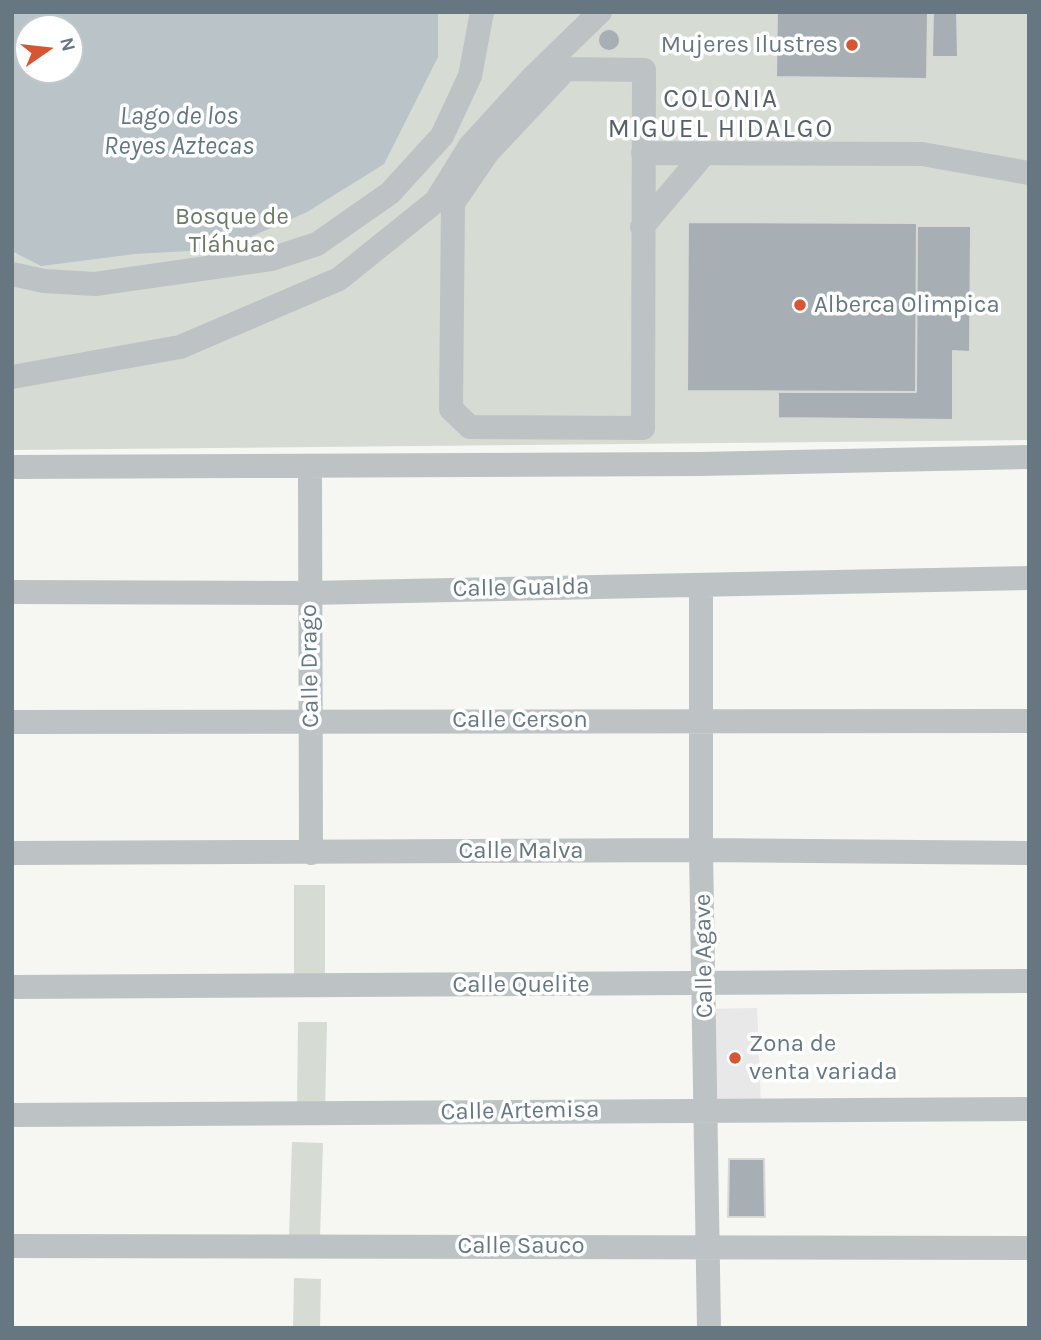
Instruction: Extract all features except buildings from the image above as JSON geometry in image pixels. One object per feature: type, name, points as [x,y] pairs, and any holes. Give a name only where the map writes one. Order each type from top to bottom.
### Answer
[{"type":"street","points":[[12,274],[44,281],[95,284],[271,259],[317,244],[390,194],[442,136],[470,76],[482,12]]},
{"type":"street","points":[[12,377],[180,347],[339,279],[436,201],[470,146],[533,77],[600,12]]},
{"type":"street","points":[[566,69],[644,70],[643,153],[643,428],[470,427],[450,409],[453,202],[488,152],[566,69]]},
{"type":"street","points":[[442,136],[470,146]]},
{"type":"street","points":[[643,153],[922,154],[1029,173]]},
{"type":"street","points":[[642,227],[703,155]]},
{"type":"street","points":[[12,467],[687,464],[1029,457]]},
{"type":"street","name":"Calle Drago","points":[[310,480],[312,853]]},
{"type":"street","name":"Calle Gualda","points":[[12,592],[309,593],[1029,578]]},
{"type":"street","name":"Calle Agave","points":[[701,585],[701,850],[706,984],[709,1328]]},
{"type":"street","name":"Calle Cerson","points":[[12,722],[1029,721]]},
{"type":"street","name":"Calle Malva","points":[[12,853],[701,850],[1029,853]]},
{"type":"street","name":"Calle Quelite","points":[[12,987],[1029,981]]},
{"type":"street","name":"Calle Artemisa","points":[[12,1115],[1029,1109]]},
{"type":"street","name":"Calle Sauco","points":[[12,1246],[1029,1248]]},
{"type":"shaded area","name":"Zona de venta variada","points":[[757,1008],[761,1106],[714,1106],[710,1009]]},
{"type":"green space","name":"Bosque de Tláhuac","points":[[12,12],[1029,12],[1029,440],[12,450]]},
{"type":"green space","points":[[294,885],[325,885],[325,984],[294,984]]},
{"type":"green space","points":[[298,1022],[327,1022],[325,1111],[297,1110]]},
{"type":"green space","points":[[292,1142],[323,1143],[320,1238],[289,1237]]},
{"type":"green space","points":[[294,1278],[321,1279],[320,1328],[293,1328]]},
{"type":"water","name":"Lago de los Reyes Aztecas","points":[[12,12],[438,12],[438,57],[384,164],[307,212],[223,249],[135,254],[41,266],[12,251]]},
{"type":"place","name":"Mujeres Ilustres","points":[[852,45]]},
{"type":"place","name":"Alberca Olimpica","points":[[800,305]]},
{"type":"place","name":"Zona de venta variada","points":[[735,1058]]},
{"type":"district","name":"COLONIA MIGUEL HIDALGO","points":[[721,115]]}]
